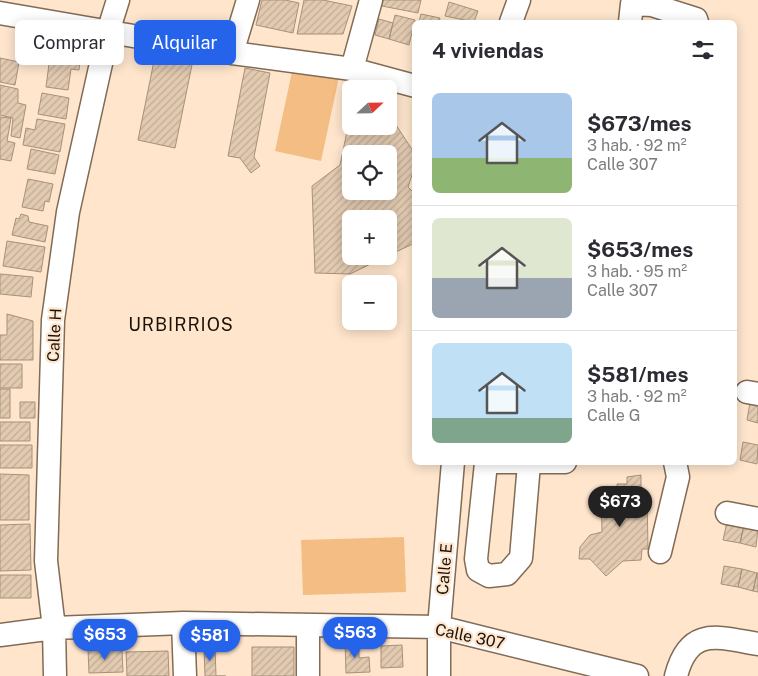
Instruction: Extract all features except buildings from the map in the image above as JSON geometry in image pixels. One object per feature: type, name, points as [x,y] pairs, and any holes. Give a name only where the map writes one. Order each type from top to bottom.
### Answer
[{"type":"street","name":"Calle H","points":[[112,20],[118,0]]},
{"type":"street","points":[[236,40],[248,0]]},
{"type":"street","points":[[352,69],[370,0]]},
{"type":"street","points":[[512,20],[519,0]]},
{"type":"street","points":[[627,9],[652,6],[696,20]]},
{"type":"street","points":[[0,13],[40,20]]},
{"type":"street","points":[[236,54],[352,69],[412,85]]},
{"type":"street","name":"Calle H","points":[[55,676],[54,628],[46,561],[53,320],[68,212],[101,65]]},
{"type":"street","name":"Calle E","points":[[439,676],[439,627],[453,465]]},
{"type":"street","points":[[485,465],[476,559],[478,570],[489,576],[507,574],[521,558],[529,465]]},
{"type":"street","points":[[660,552],[678,477],[676,465]]},
{"type":"street","points":[[727,513],[758,519]]},
{"type":"street","points":[[183,623],[184,676]]},
{"type":"street","name":"Calle 307","points":[[0,634],[54,628],[183,623],[439,627],[636,676]]},
{"type":"street","points":[[308,626],[308,676]]},
{"type":"street","points":[[676,676],[686,649],[699,639],[714,636],[758,644]]},
{"type":"shaded area","points":[[293,67],[339,77],[321,161],[275,151]]},
{"type":"shaded area","points":[[404,537],[406,592],[303,595],[301,540]]},
{"type":"district","name":"URBIRRIOS","points":[[181,325]]}]
